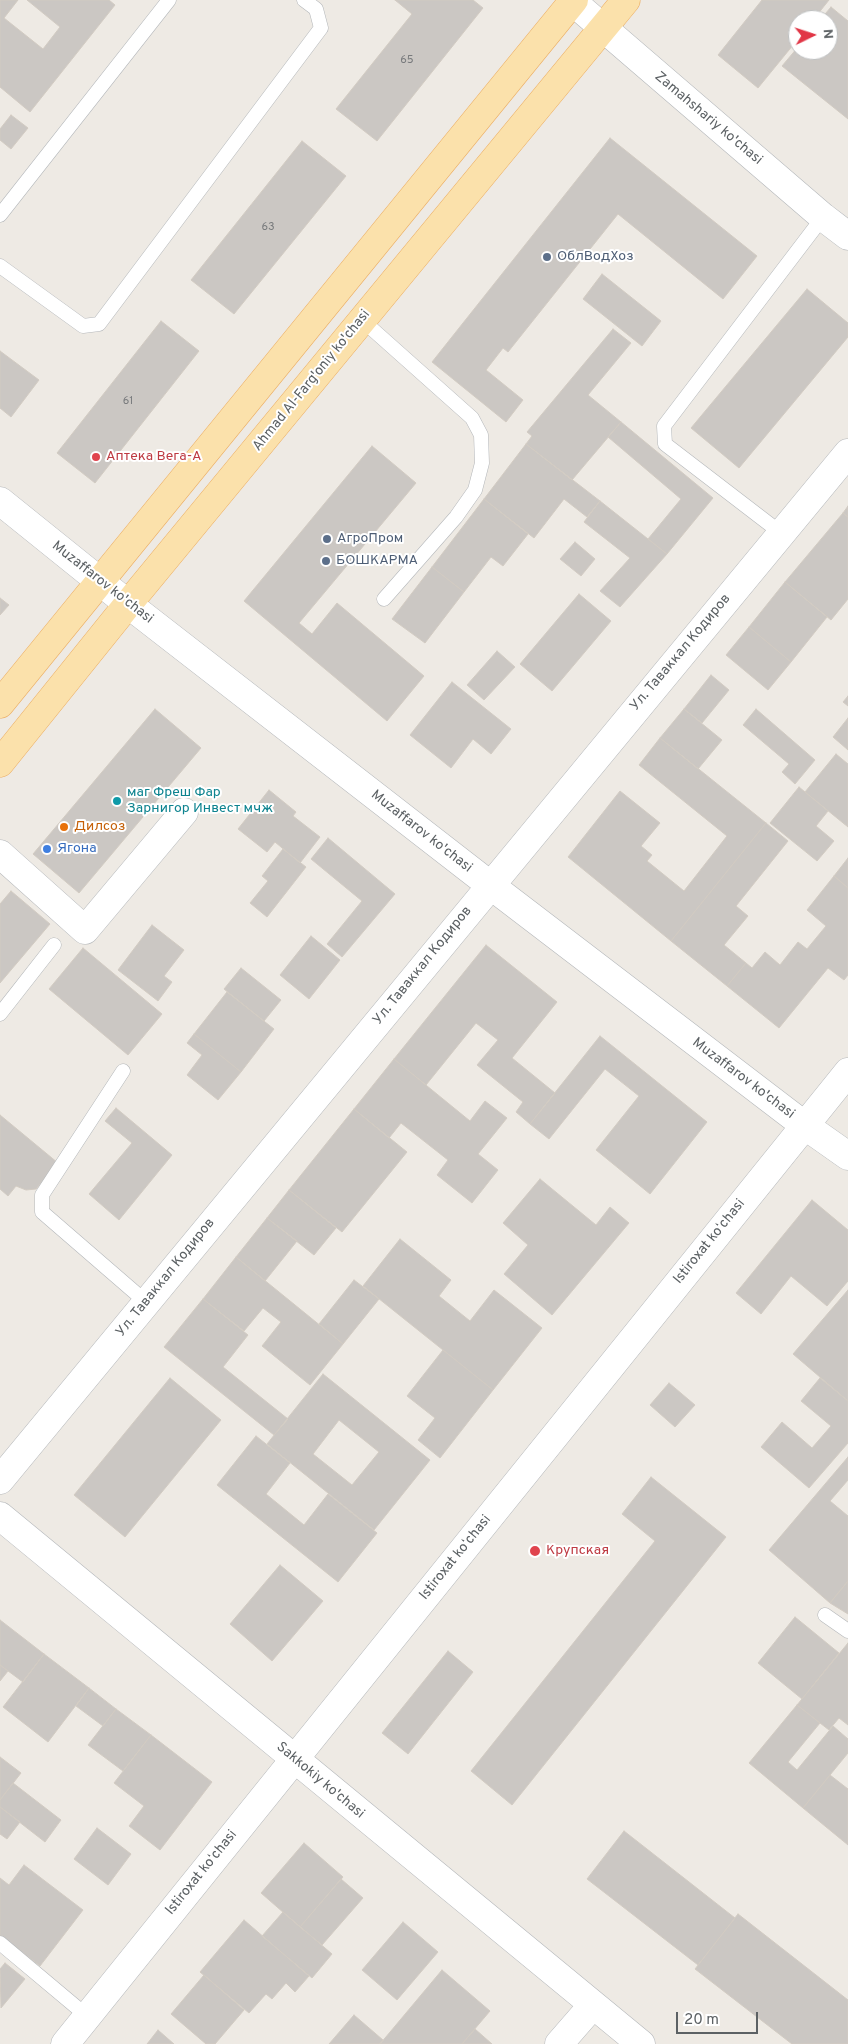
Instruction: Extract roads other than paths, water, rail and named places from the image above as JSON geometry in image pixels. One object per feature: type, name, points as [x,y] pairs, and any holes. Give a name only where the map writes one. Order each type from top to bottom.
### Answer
[{"type":"main road","name":"Ahmad Al-Farg'oniy ko'chasi","points":[[0,763],[128,604],[626,0]]},
{"type":"main road","points":[[0,704],[572,1]]},
{"type":"street","name":"Zamahshariy ko'chasi","points":[[572,1],[602,29],[823,217],[847,234]]},
{"type":"street","name":"Ул. Таваккал Кодиров","points":[[0,1480],[848,453]]},
{"type":"street","name":"Muzaffarov ko'chasi","points":[[0,501],[128,604],[490,885],[804,1125],[848,1156]]},
{"type":"street","points":[[0,854],[86,930],[184,812]]},
{"type":"street","name":"Istiroxat koʻchasi","points":[[65,2044],[848,1072]]},
{"type":"street","name":"Sakkokiy ko'chasi","points":[[0,1516],[592,2006],[641,2044]]},
{"type":"street","points":[[559,2044],[592,2006]]},
{"type":"lane","points":[[0,215],[169,0]]},
{"type":"lane","points":[[0,266],[83,326],[99,324],[321,28],[316,9],[304,0]]},
{"type":"lane","points":[[781,533],[665,444],[664,426],[823,217]]},
{"type":"lane","points":[[362,320],[472,418],[482,435],[482,463],[475,490],[456,517],[384,599]]},
{"type":"lane","points":[[0,1014],[54,945]]},
{"type":"lane","points":[[123,1071],[42,1195],[42,1212],[146,1302]]},
{"type":"lane","points":[[825,1615],[848,1631]]},
{"type":"lane","points":[[0,1943],[87,2016]]},
{"type":"place","name":"ОблВодХоз","points":[[547,257]]},
{"type":"place","name":"Аптека Вега-А","points":[[96,457]]},
{"type":"place","name":"АгроПром","points":[[327,539]]},
{"type":"place","name":"БОШКАРМА","points":[[326,561]]},
{"type":"place","name":"маг Фреш Фар Зарнигор Инвест мчж","points":[[117,801]]},
{"type":"place","name":"Дилсоз","points":[[64,827]]},
{"type":"place","name":"Ягона","points":[[47,849]]},
{"type":"place","name":"Крупская","points":[[535,1551]]}]
